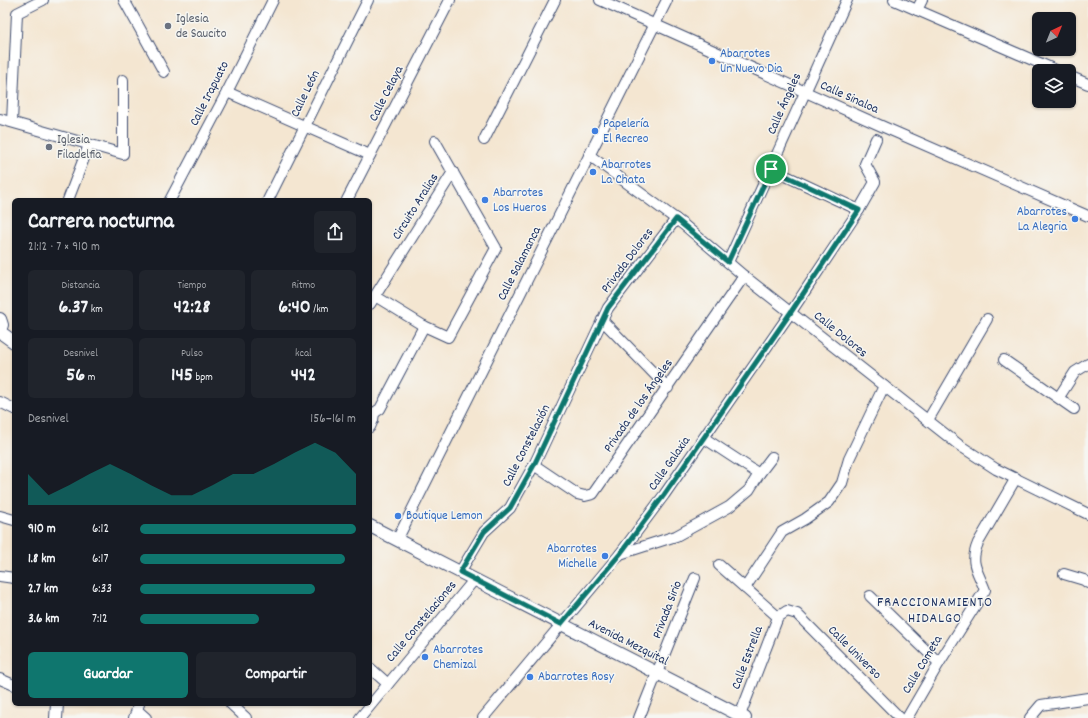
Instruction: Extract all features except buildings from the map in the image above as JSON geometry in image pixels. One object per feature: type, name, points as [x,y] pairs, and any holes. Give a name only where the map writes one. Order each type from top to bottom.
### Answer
[{"type":"street","points":[[12,122],[17,13],[43,0]]},
{"type":"street","points":[[124,0],[164,72]]},
{"type":"street","name":"Calle Irapuato","points":[[171,198],[227,92],[273,0]]},
{"type":"street","name":"Calle León","points":[[269,198],[368,0]]},
{"type":"street","name":"Calle Celaya","points":[[348,198],[450,0]]},
{"type":"street","points":[[484,140],[556,0]]},
{"type":"street","name":"Calle Sinaloa","points":[[600,0],[886,128],[1088,216]]},
{"type":"street","name":"Calle Salamanca","points":[[397,540],[667,0]]},
{"type":"street","name":"Calle Ángeles","points":[[728,262],[847,0]]},
{"type":"street","points":[[894,0],[1042,64]]},
{"type":"street","points":[[917,10],[922,0]]},
{"type":"street","points":[[1076,79],[1088,84]]},
{"type":"street","points":[[0,119],[123,154],[123,80]]},
{"type":"street","points":[[227,92],[370,155]]},
{"type":"street","name":"Calle Galaxia","points":[[483,718],[620,554],[664,495],[791,312],[859,210],[875,182],[865,164],[876,139]]},
{"type":"street","points":[[435,141],[453,172]]},
{"type":"street","points":[[69,198],[90,145]]},
{"type":"street","name":"Calle Dolores","points":[[589,155],[676,219],[744,276],[959,445],[996,469],[1088,514]]},
{"type":"street","points":[[771,169],[859,210]]},
{"type":"street","name":"Circuito Aralias","points":[[453,172],[496,248],[448,337],[372,300],[453,172]]},
{"type":"street","name":"Privada Dolores","points":[[602,320],[608,308],[676,219]]},
{"type":"street","name":"Privada de los Ángeles","points":[[534,465],[577,494],[585,496],[593,494],[668,388],[744,276]]},
{"type":"street","points":[[0,319],[2,325],[0,331],[12,340]]},
{"type":"street","points":[[928,420],[987,319]]},
{"type":"street","points":[[602,320],[668,388]]},
{"type":"street","name":"Calle Constelación","points":[[460,572],[484,532],[510,508],[534,465],[602,320]]},
{"type":"street","points":[[372,422],[372,412],[380,409],[424,326]]},
{"type":"street","points":[[1004,360],[1074,408]]},
{"type":"street","points":[[1058,396],[1075,372],[1088,364]]},
{"type":"street","points":[[745,588],[782,532],[805,519],[829,502],[842,484],[849,459],[884,386]]},
{"type":"street","points":[[0,402],[12,408]]},
{"type":"street","points":[[704,438],[759,474]]},
{"type":"street","points":[[620,554],[676,536],[729,507],[749,490],[772,457]]},
{"type":"street","name":"Calle Cometa","points":[[907,718],[939,663],[985,590],[975,566],[973,554],[1016,478]]},
{"type":"street","points":[[0,516],[12,519]]},
{"type":"street","name":"Avenida Mezquital","points":[[372,527],[742,717]]},
{"type":"street","points":[[718,564],[778,617]]},
{"type":"street","points":[[1064,574],[1084,580],[1088,583]]},
{"type":"street","points":[[0,576],[12,578]]},
{"type":"street","name":"Privada Sirio","points":[[639,718],[695,578]]},
{"type":"street","name":"Calle Constelaciones","points":[[372,703],[474,580]]},
{"type":"street","points":[[870,596],[939,663]]},
{"type":"street","name":"Calle Estrella","points":[[742,717],[778,617],[787,611]]},
{"type":"street","name":"Calle Universo","points":[[787,611],[797,614],[900,718]]},
{"type":"street","points":[[372,670],[388,684]]},
{"type":"street","points":[[0,679],[12,684]]},
{"type":"street","points":[[1030,718],[1041,705],[1088,698]]},
{"type":"street","points":[[56,718],[57,706]]},
{"type":"street","points":[[233,706],[246,718]]},
{"type":"street","name":"Calle Constelaciones","points":[[360,718],[370,706]]},
{"type":"street","points":[[137,711],[146,718]]},
{"type":"place","name":"Iglesia de Saucito","points":[[168,26]]},
{"type":"place","name":"Abarrotes Un Nuevo Dia","points":[[712,61]]},
{"type":"place","name":"Papelería El Recreo","points":[[595,131]]},
{"type":"place","name":"Iglesia Filadelfia","points":[[49,147]]},
{"type":"place","name":"Abarrotes La Chata","points":[[593,172]]},
{"type":"place","name":"Abarrotes Los Hueros","points":[[485,200]]},
{"type":"place","name":"Abarrotes La Alegria","points":[[1075,219]]},
{"type":"place","name":"Boutique Lemon","points":[[398,516]]},
{"type":"place","name":"Abarrotes Michelle","points":[[605,556]]},
{"type":"place","name":"Abarrotes Chemizal","points":[[425,657]]},
{"type":"place","name":"Abarrotes Rosy","points":[[530,677]]},
{"type":"district","name":"FRACCIONAMIENTO HIDALGO","points":[[935,612]]},
{"type":"route","points":[[771,169],[859,210],[704,438],[620,554],[561,624],[460,572],[484,532],[510,508],[534,465],[608,308],[676,219],[728,262],[771,169]]}]
